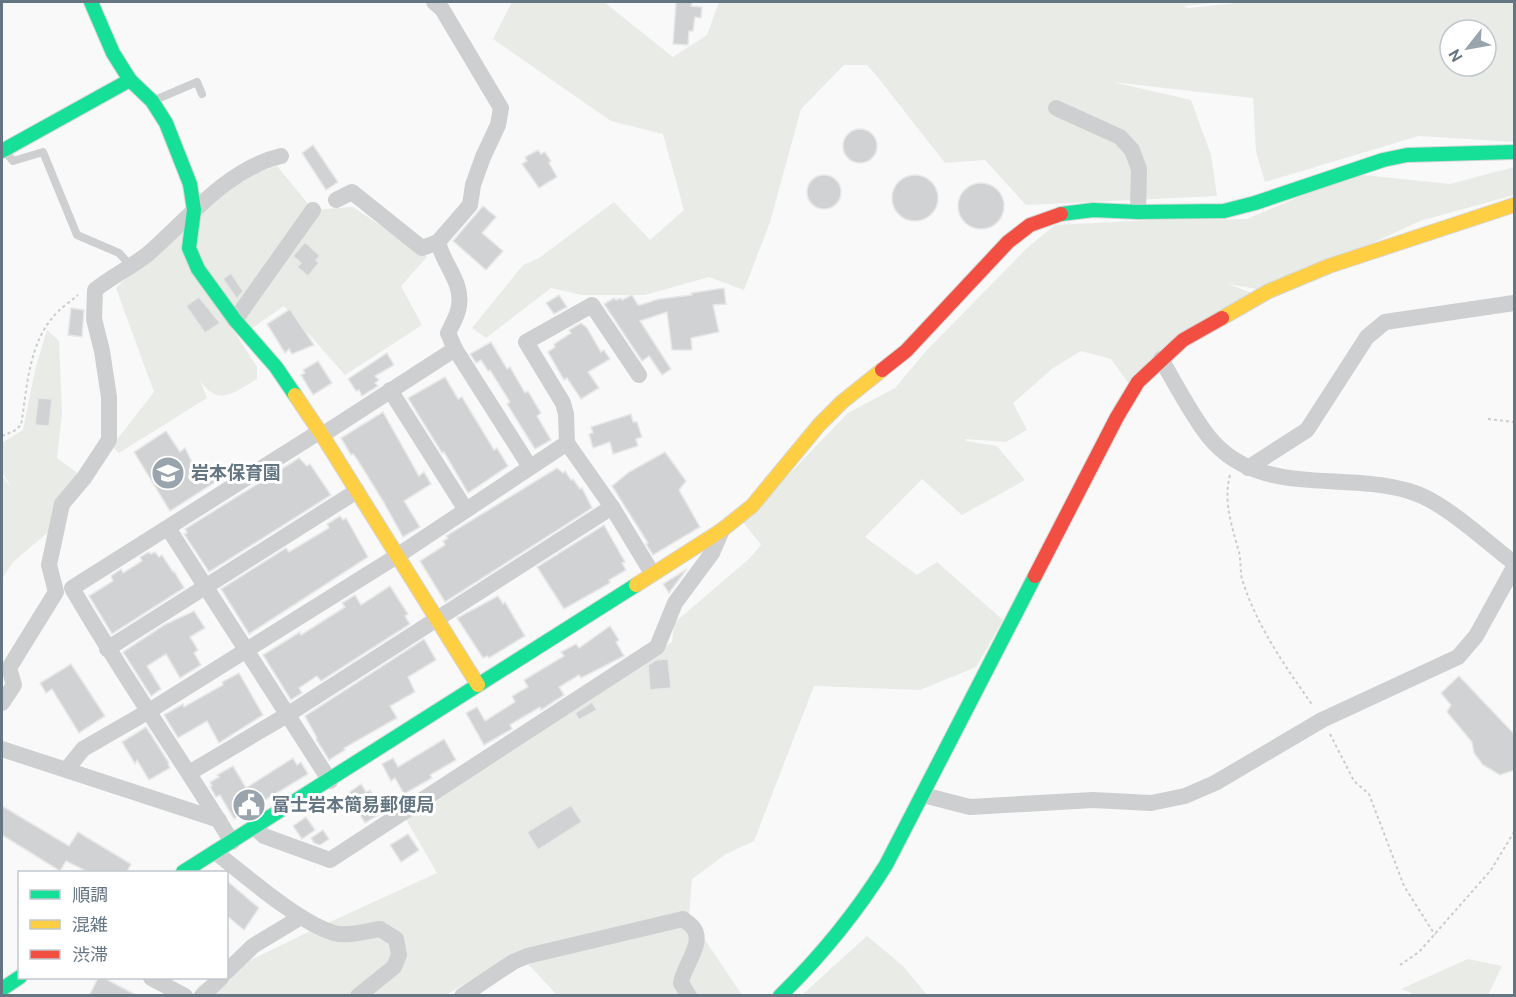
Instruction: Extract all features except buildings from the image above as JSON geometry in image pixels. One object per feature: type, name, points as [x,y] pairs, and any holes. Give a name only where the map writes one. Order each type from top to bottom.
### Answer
[{"type":"street","points":[[91,2],[113,53],[130,80],[152,101],[166,123],[190,184],[194,210],[189,248],[198,269],[235,320],[276,367],[478,685]]},
{"type":"street","points":[[336,200],[352,192],[422,248],[438,242],[470,205],[473,185],[498,125],[501,108],[442,9],[434,2]]},
{"type":"street","points":[[3,151],[130,80]]},
{"type":"street","points":[[1056,108],[1120,137],[1132,150],[1139,169],[1138,212]]},
{"type":"street","points":[[186,871],[722,530],[752,506],[819,424],[906,351],[1008,242],[1030,225],[1055,215],[1093,210],[1224,211],[1255,203],[1383,160],[1407,155],[1515,152]]},
{"type":"street","points":[[2,703],[14,686],[9,668],[56,592],[49,565],[62,504],[84,478],[109,440],[109,397],[102,351],[94,319],[95,290],[147,255],[194,210],[243,172],[264,160],[281,156]]},
{"type":"street","points":[[780,996],[837,937],[867,897],[923,795],[1138,382],[1183,340],[1269,291],[1329,266],[1515,205]]},
{"type":"street","points":[[235,320],[313,210]]},
{"type":"street","points":[[438,242],[440,254],[459,288],[459,307],[448,333],[455,350],[530,467]]},
{"type":"street","points":[[1240,465],[1307,430],[1367,337],[1384,322],[1515,303]]},
{"type":"street","points":[[639,375],[592,305],[526,342],[563,403],[566,414],[567,443],[612,507],[652,573]]},
{"type":"street","points":[[232,842],[107,649],[72,588],[455,350]]},
{"type":"street","points":[[923,795],[970,807],[1093,800],[1151,803],[1185,796],[1215,783],[1322,720],[1458,657],[1476,636],[1515,565],[1441,506],[1412,492],[1378,484],[1272,477],[1240,465],[1208,436],[1161,359]]},
{"type":"street","points":[[390,390],[466,510]]},
{"type":"street","points":[[67,769],[83,749],[397,556],[567,443]]},
{"type":"street","points":[[107,649],[357,492]]},
{"type":"street","points":[[189,773],[287,715],[612,507]]},
{"type":"street","points":[[168,528],[330,781]]},
{"type":"street","points":[[255,828],[264,836],[330,860],[657,647],[675,603],[712,553],[722,530]]},
{"type":"street","points":[[2,749],[219,820]]},
{"type":"street","points":[[215,852],[301,917],[335,933],[380,929],[396,939],[399,955],[394,967],[358,996]]},
{"type":"street","points":[[228,970],[253,946],[301,917]]},
{"type":"street","points":[[462,996],[513,962],[527,956],[683,919],[694,929],[697,939],[695,948],[682,973],[681,984],[689,996]]},
{"type":"street","points":[[2,989],[18,978]]},
{"type":"street","points":[[153,979],[185,996]]},
{"type":"street","points":[[202,996],[220,979]]},
{"type":"lane","points":[[152,101],[197,82],[202,94]]},
{"type":"lane","points":[[3,151],[13,161],[44,152],[77,235],[119,254],[131,266]]},
{"type":"path","points":[[2,436],[21,425],[29,368],[54,315],[81,294],[95,290]]},
{"type":"path","points":[[1488,418],[1515,422]]},
{"type":"path","points":[[1240,465],[1228,482],[1227,505],[1240,557],[1241,576],[1255,616],[1274,650],[1322,720],[1354,781],[1369,794],[1404,886],[1435,935]]},
{"type":"path","points":[[1400,965],[1419,952],[1435,935],[1491,870],[1515,832]]},
{"type":"shaded area","points":[[512,2],[604,2],[673,57],[707,35],[719,2],[1222,2],[1184,6],[1188,8],[1246,2],[1514,2],[1514,142],[1419,136],[1265,182],[1256,152],[1253,98],[1112,82],[1191,100],[1211,155],[1217,196],[1026,205],[985,160],[945,163],[867,65],[844,65],[801,109],[770,222],[744,290],[709,277],[645,295],[582,295],[551,288],[486,338],[472,328],[523,265],[539,258],[614,202],[650,240],[684,210],[663,134],[611,121],[493,39]]},
{"type":"shaded area","points":[[277,166],[313,210],[353,207],[427,257],[401,286],[422,325],[345,375],[284,306],[252,328],[228,322],[257,367],[257,379],[227,395],[213,393],[200,380],[207,398],[119,453],[112,446],[154,392],[116,288],[161,244],[244,178]]},
{"type":"shaded area","points":[[1514,167],[1514,195],[1420,221],[1269,291],[1228,284],[1260,296],[1129,384],[1111,359],[1081,351],[1053,368],[1013,403],[1027,430],[1006,442],[965,439],[997,446],[1025,480],[962,515],[922,479],[865,537],[917,575],[937,562],[1003,620],[976,667],[920,690],[814,686],[754,841],[726,854],[692,879],[689,916],[742,995],[690,993],[689,996],[557,995],[528,964],[520,951],[446,995],[191,996],[200,985],[212,979],[228,979],[228,971],[437,873],[404,816],[672,642],[674,623],[750,558],[761,545],[743,522],[848,413],[895,388],[927,350],[1027,248],[1055,225],[1152,220],[1247,219],[1354,174],[1450,184]]},
{"type":"shaded area","points":[[47,330],[59,341],[62,413],[57,458],[80,475],[66,517],[13,562],[2,579],[2,476],[12,488],[2,472],[2,443],[23,430],[35,370]]},
{"type":"shaded area","points":[[867,936],[903,966],[927,995],[802,995]]},
{"type":"shaded area","points":[[1468,959],[1502,966],[1488,995],[1416,995],[1401,989]]},
{"type":"traffic: fast","points":[[91,2],[113,53],[130,80],[152,101],[166,123],[190,184],[194,210],[189,248],[198,269],[235,320],[276,367],[295,395]]},
{"type":"traffic: fast","points":[[2,151],[130,80]]},
{"type":"traffic: fast","points":[[1061,214],[1093,210],[1224,211],[1255,203],[1383,160],[1407,155],[1514,152]]},
{"type":"traffic: fast","points":[[780,996],[837,934],[886,865],[1035,576]]},
{"type":"traffic: fast","points":[[185,871],[636,585]]},
{"type":"traffic: fast","points":[[2,989],[18,978]]},
{"type":"traffic: slow","points":[[1222,318],[1269,291],[1329,266],[1514,205]]},
{"type":"traffic: slow","points":[[636,585],[722,530],[752,506],[819,425],[842,402],[882,370]]},
{"type":"traffic: slow","points":[[295,395],[478,685]]},
{"type":"traffic: jam","points":[[882,370],[906,351],[1008,242],[1030,225],[1061,214]]},
{"type":"traffic: jam","points":[[1035,576],[1117,417],[1138,382],[1183,340],[1222,318]]},
{"type":"place","name":"岩本保育園","points":[[168,473]]},
{"type":"place","name":"富士岩本簡易郵便局","points":[[249,805]]}]
